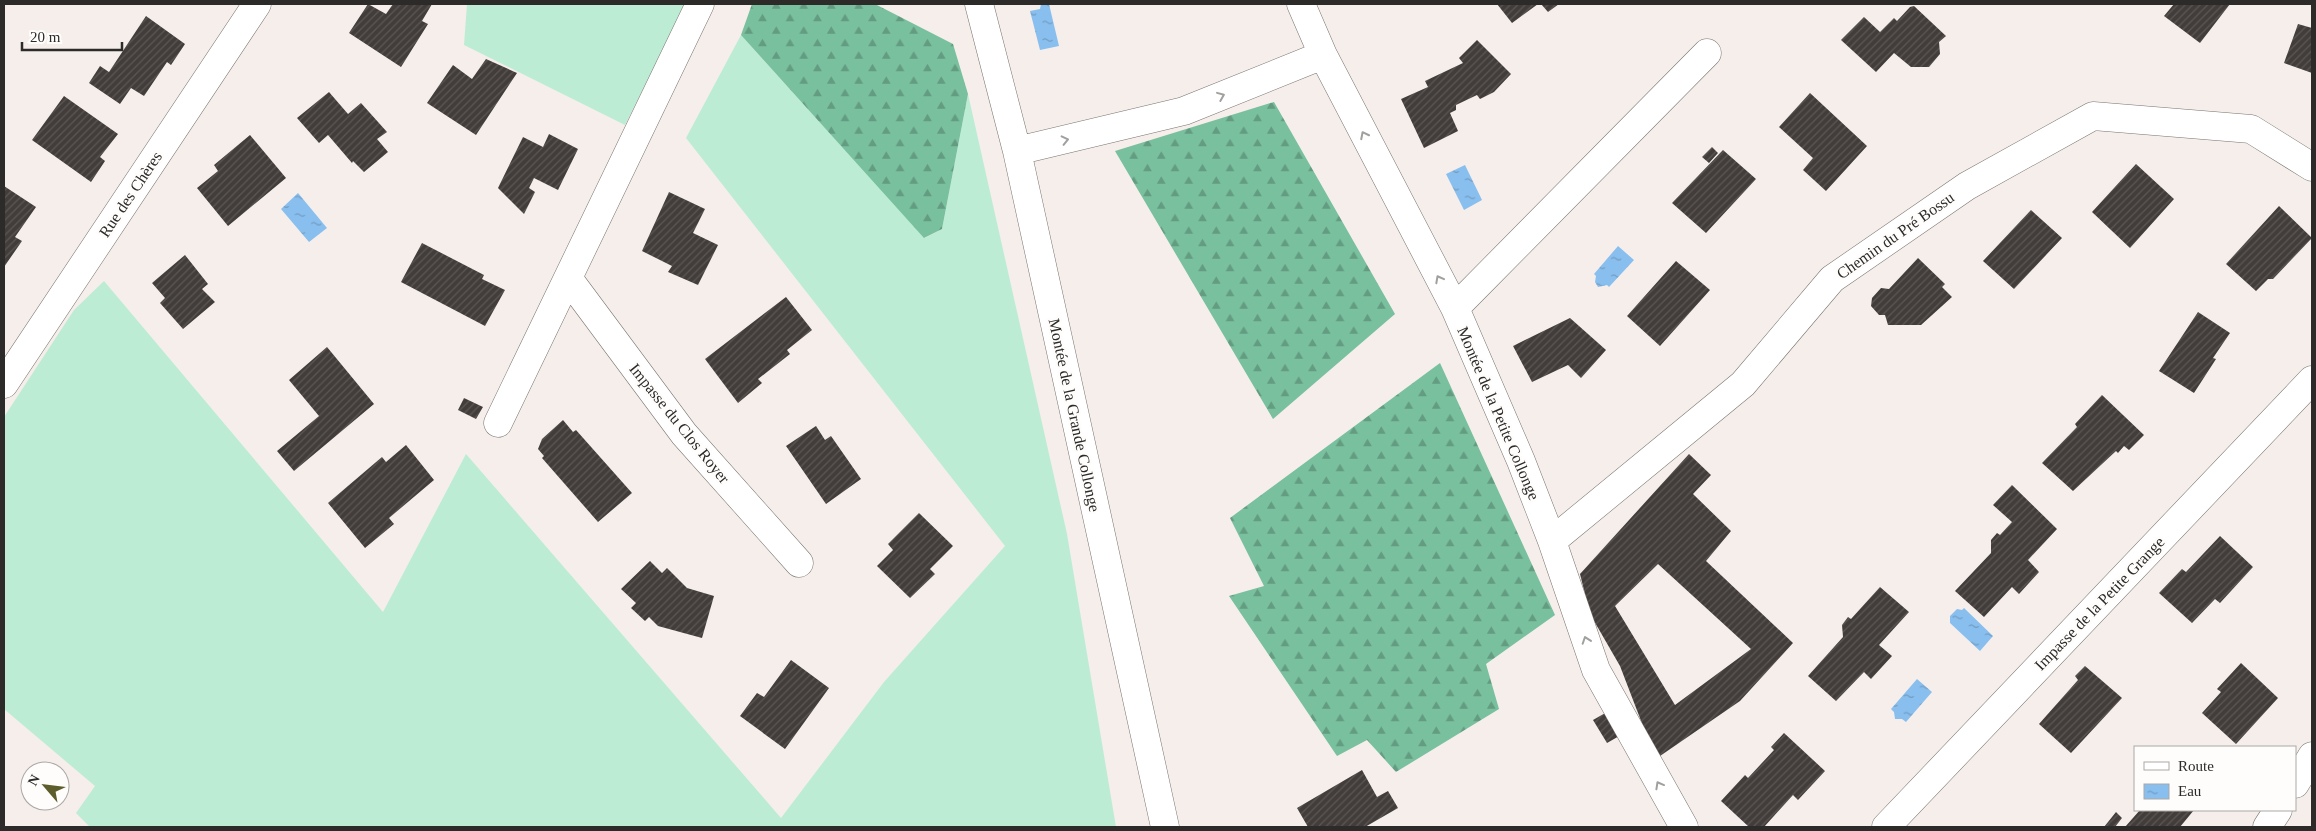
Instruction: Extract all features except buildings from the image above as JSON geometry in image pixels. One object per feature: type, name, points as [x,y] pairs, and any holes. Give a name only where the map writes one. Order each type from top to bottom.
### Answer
[{"type":"street","name":"Rue des Chères","points":[[4,384],[257,4]]},
{"type":"street","points":[[498,424],[700,4]]},
{"type":"street","name":"Montée de la Grande Collonge","points":[[979,4],[1017,151],[1165,827]]},
{"type":"street","name":"Montée de la Petite Collonge","points":[[1301,4],[1323,55],[1455,308],[1521,461],[1552,541],[1596,670],[1684,827]]},
{"type":"street","points":[[1455,308],[1707,52]]},
{"type":"street","points":[[1017,151],[1184,111],[1323,55]]},
{"type":"street","name":"Chemin du Pré Bossu","points":[[1552,541],[1743,384],[1832,279],[1967,186],[2093,116],[2251,129],[2312,167]]},
{"type":"street","name":"Impasse du Clos Royer","points":[[568,278],[684,434],[799,563]]},
{"type":"street","name":"Impasse de la Petite Grange","points":[[1886,827],[2312,380]]},
{"type":"street","points":[[2296,782],[2312,756]]},
{"type":"street","points":[[2267,827],[2277,811]]},
{"type":"green space","points":[[467,4],[686,4],[625,125],[464,45]]},
{"type":"green space","points":[[752,4],[875,4],[953,44],[968,94],[942,229],[924,238],[741,35]]},
{"type":"green space","points":[[741,35],[925,238],[942,229],[968,94],[1067,534],[1116,827],[90,827],[76,813],[95,786],[70,765],[70,761],[65,761],[4,709],[4,417],[74,310],[104,281],[383,612],[466,454],[781,818],[884,682],[1005,546],[686,138]]},
{"type":"green space","points":[[1274,102],[1395,314],[1273,419],[1115,151]]},
{"type":"green space","points":[[1440,363],[1555,615],[1486,664],[1499,709],[1396,772],[1367,740],[1337,756],[1229,596],[1264,586],[1230,518]]},
{"type":"water","points":[[1041,4],[1049,4],[1059,46],[1040,50],[1030,11],[1040,9]]},
{"type":"water","points":[[1465,165],[1482,200],[1464,210],[1446,174]]},
{"type":"water","points":[[298,193],[327,228],[309,242],[281,209]]},
{"type":"water","points":[[1618,246],[1634,260],[1609,287],[1607,285],[1598,287],[1594,274]]},
{"type":"water","points":[[1964,608],[1993,636],[1980,651],[1950,623],[1950,616],[1957,609],[1962,610]]},
{"type":"water","points":[[1917,679],[1932,692],[1906,722],[1902,719],[1895,719],[1894,712],[1891,709]]}]
